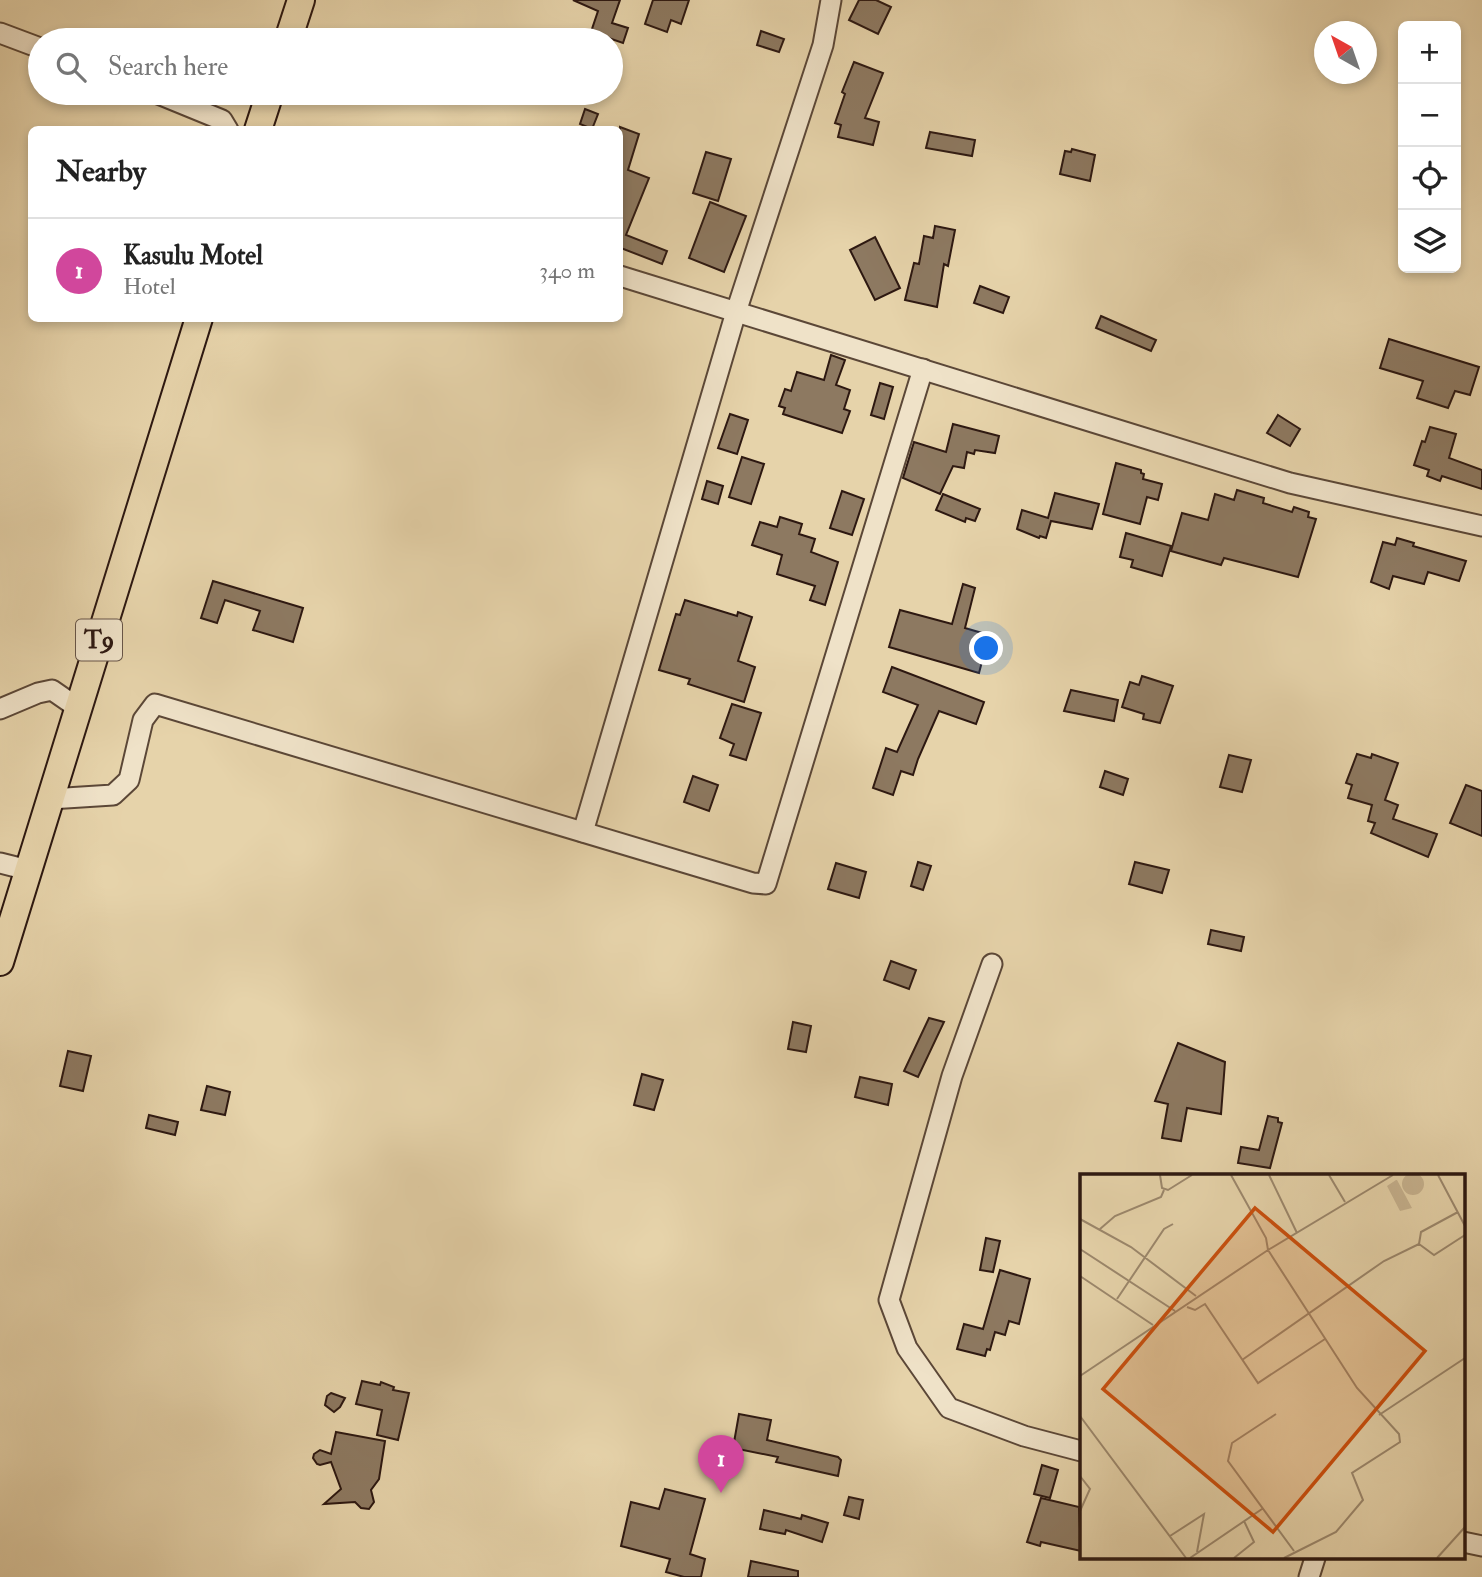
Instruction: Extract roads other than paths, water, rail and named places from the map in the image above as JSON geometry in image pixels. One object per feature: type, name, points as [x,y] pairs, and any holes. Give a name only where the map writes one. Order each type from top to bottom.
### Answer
[{"type":"highway","points":[[292,28],[301,0]]},
{"type":"highway","points":[[259,126],[266,105]]},
{"type":"highway","name":"T9","points":[[0,962],[198,322]]},
{"type":"street","points":[[583,832],[736,312],[823,45],[831,0]]},
{"type":"street","points":[[0,33],[28,44]]},
{"type":"street","points":[[185,105],[222,120],[226,126]]},
{"type":"street","points":[[623,277],[1290,483],[1482,526]]},
{"type":"street","points":[[50,799],[113,795],[129,780],[143,720],[156,704],[753,883],[765,884],[923,369]]},
{"type":"street","points":[[0,709],[52,690],[78,708]]},
{"type":"street","points":[[0,863],[28,870]]},
{"type":"street","points":[[992,964],[952,1076],[889,1300],[907,1348],[949,1408],[1024,1436],[1080,1451]]},
{"type":"street","points":[[1464,1542],[1482,1546]]},
{"type":"street","points":[[1309,1577],[1314,1560]]},
{"type":"place","name":"Kasulu Motel","points":[[721,1493]]}]
